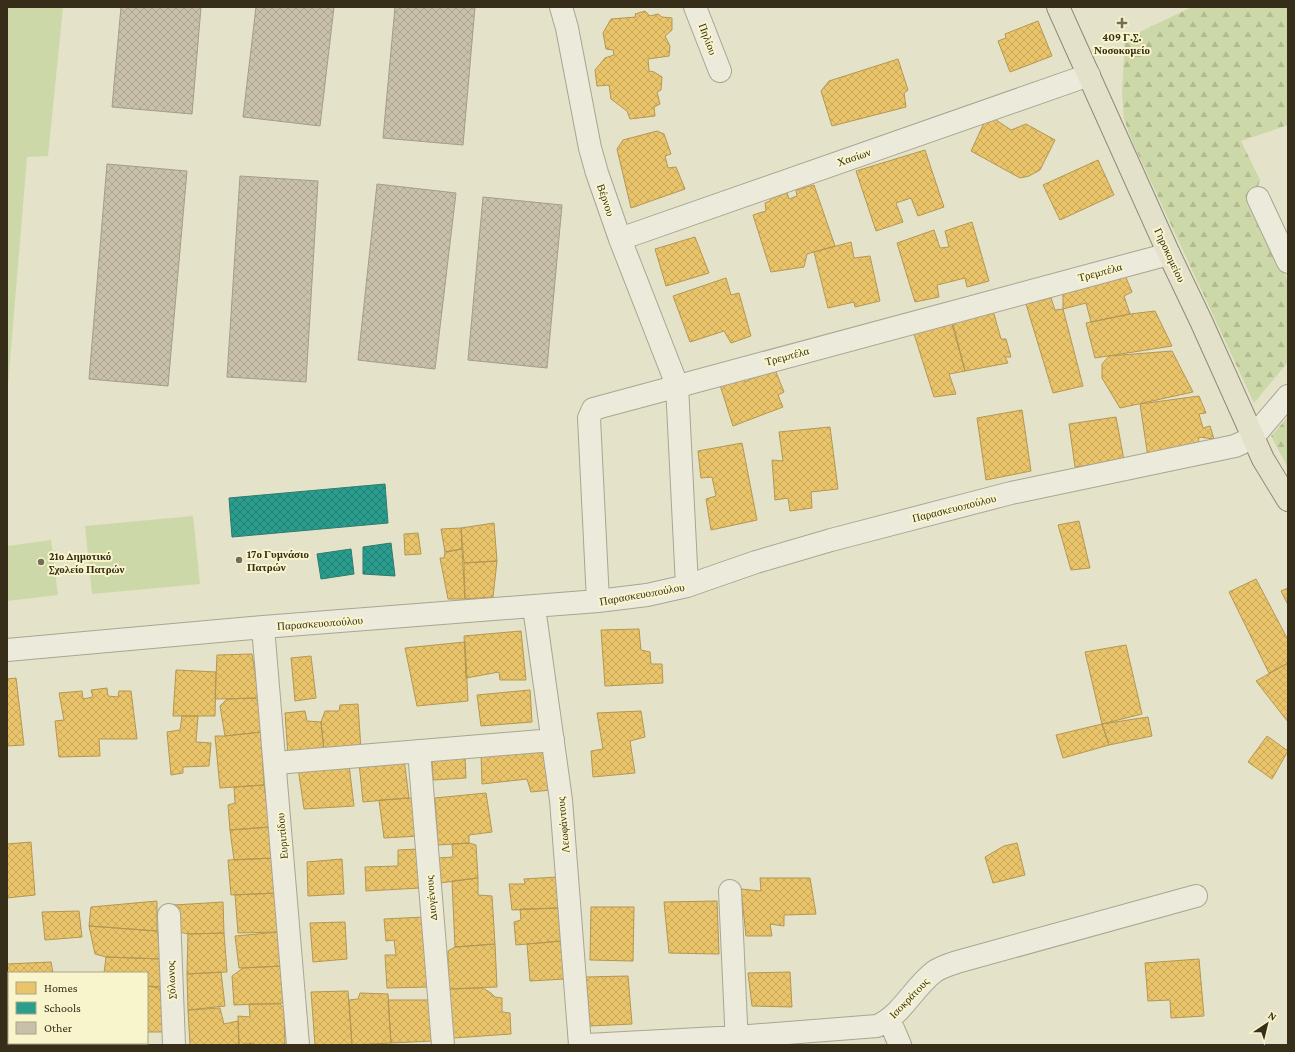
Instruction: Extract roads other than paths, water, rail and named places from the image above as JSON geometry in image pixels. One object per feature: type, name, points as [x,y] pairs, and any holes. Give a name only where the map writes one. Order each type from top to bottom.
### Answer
[{"type":"main road","name":"Γηροκομείου","points":[[1058,7],[1263,459],[1288,500]]},
{"type":"street","name":"Βέρνου","points":[[561,7],[567,28],[590,148],[606,202],[677,385],[687,586]]},
{"type":"street","name":"Πηλίου","points":[[696,7],[720,72]]},
{"type":"street","name":"Χασίων","points":[[620,238],[1089,75]]},
{"type":"street","points":[[1258,198],[1288,262]]},
{"type":"street","name":"Τρεμπέλα","points":[[598,601],[589,418],[593,408],[1169,254]]},
{"type":"street","name":"Παρασκευοπούλου","points":[[7,650],[264,627],[534,607],[647,595],[687,586],[756,562],[839,538],[1011,493],[1235,446],[1253,437],[1288,396]]},
{"type":"street","name":"Λεωφάντους","points":[[534,607],[561,800],[580,1045]]},
{"type":"street","name":"Ευριπίδου","points":[[264,627],[298,1045]]},
{"type":"street","points":[[276,763],[553,740]]},
{"type":"street","name":"Διογένους","points":[[419,751],[443,1045]]},
{"type":"street","points":[[730,891],[737,1041]]},
{"type":"street","name":"Ισοκράτους","points":[[587,1045],[737,1041],[877,1026],[896,1014],[922,983],[942,967],[1196,896]]},
{"type":"street","name":"Σόλωνος","points":[[169,915],[174,1045]]},
{"type":"street","points":[[889,1019],[900,1045]]},
{"type":"place","name":"409 Γ.Σ. Νοσοκομείο","points":[[1122,23]]},
{"type":"place","name":"17ο Γυμνάσιο Πατρών","points":[[239,560]]},
{"type":"place","name":"21ο Δημοτικό Σχολείο Πατρών","points":[[41,562]]}]
